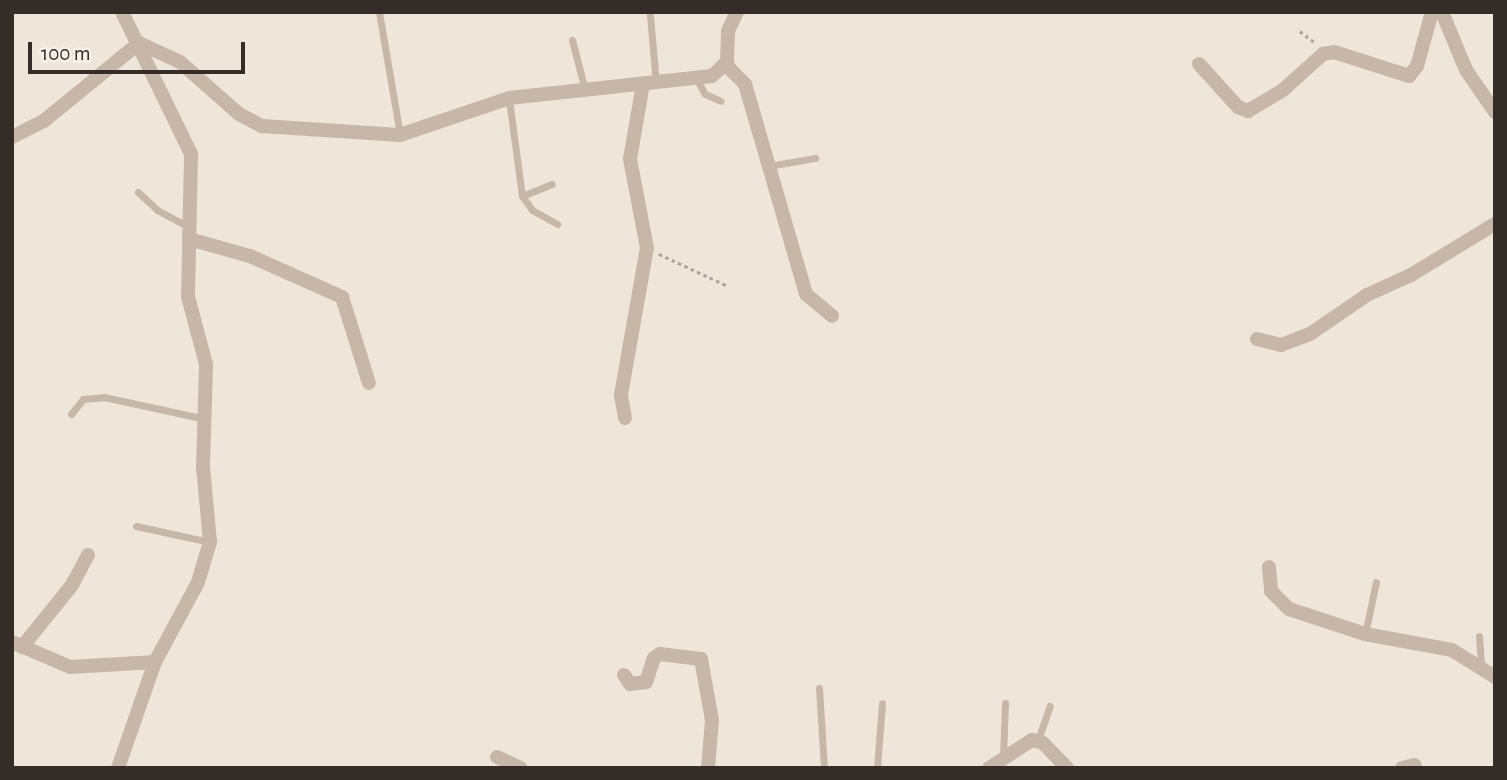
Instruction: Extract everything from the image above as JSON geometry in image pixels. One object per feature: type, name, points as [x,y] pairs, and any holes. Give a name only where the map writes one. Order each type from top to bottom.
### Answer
[{"type":"street","points":[[118,768],[155,662],[198,582],[210,542],[204,467],[206,364],[188,297],[192,170],[187,141],[121,12]]},
{"type":"street","points":[[139,43],[180,62],[239,114],[262,125],[400,135],[509,98],[649,84],[720,73],[726,65],[728,31],[737,12]]},
{"type":"street","points":[[1199,64],[1238,107],[1248,111],[1283,90],[1324,54],[1334,52],[1409,76],[1417,66],[1432,12]]},
{"type":"street","points":[[1442,12],[1466,70],[1495,112]]},
{"type":"street","points":[[12,137],[44,120],[139,43]]},
{"type":"street","points":[[726,65],[745,84],[806,294],[832,316]]},
{"type":"street","points":[[625,418],[621,395],[647,248],[630,159],[649,84]]},
{"type":"street","points":[[1257,339],[1281,345],[1310,334],[1367,295],[1411,275],[1495,224]]},
{"type":"street","points":[[189,233],[250,256],[342,297],[369,383]]},
{"type":"street","points":[[88,555],[72,585],[17,645],[80,668],[155,662]]},
{"type":"street","points":[[1269,567],[1271,591],[1281,604],[1365,634],[1452,650],[1495,677]]},
{"type":"street","points":[[624,675],[630,684],[646,682],[654,659],[660,654],[701,659],[712,720],[708,768]]},
{"type":"street","points":[[989,768],[1028,740],[1038,740],[1067,768]]},
{"type":"street","points":[[497,757],[521,768]]},
{"type":"lane","points":[[379,12],[400,135]]},
{"type":"lane","points":[[649,84],[650,15]]},
{"type":"lane","points":[[572,40],[586,91]]},
{"type":"lane","points":[[696,78],[705,94],[721,101]]},
{"type":"lane","points":[[509,98],[522,196],[532,210],[557,224]]},
{"type":"lane","points":[[769,166],[815,158]]},
{"type":"lane","points":[[522,196],[552,184]]},
{"type":"lane","points":[[138,192],[146,202],[189,233]]},
{"type":"lane","points":[[71,414],[83,399],[104,397],[206,419]]},
{"type":"lane","points":[[136,526],[210,542]]},
{"type":"lane","points":[[1365,634],[1376,582]]},
{"type":"lane","points":[[1479,636],[1481,669]]},
{"type":"lane","points":[[819,688],[824,768]]},
{"type":"lane","points":[[877,768],[882,703]]},
{"type":"lane","points":[[1003,758],[1005,704]]},
{"type":"lane","points":[[1038,740],[1050,706]]},
{"type":"path","points":[[647,248],[726,285]]}]
